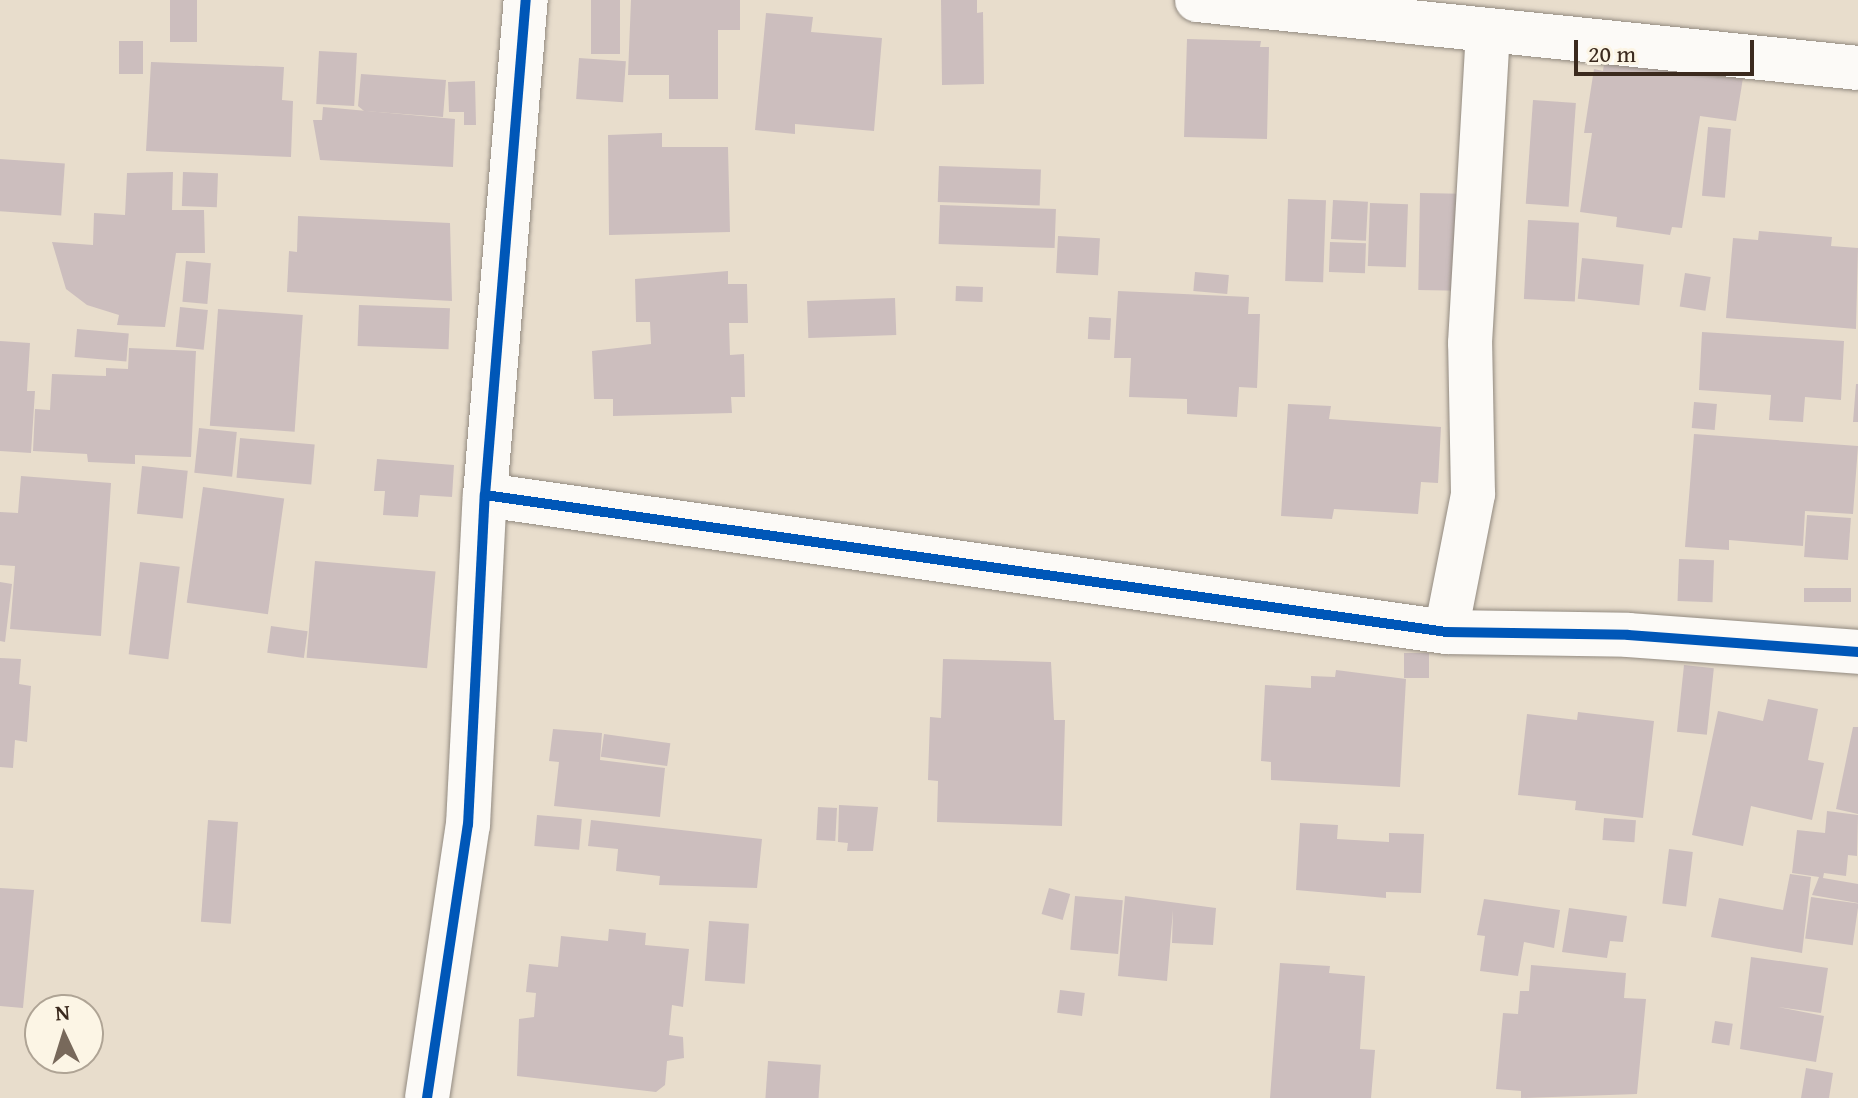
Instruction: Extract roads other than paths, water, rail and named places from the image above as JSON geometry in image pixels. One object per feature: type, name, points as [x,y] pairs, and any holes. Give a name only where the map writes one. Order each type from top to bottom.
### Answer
[{"type":"street","points":[[427,1098],[468,825],[485,495],[526,0]]},
{"type":"street","points":[[1197,0],[1858,68]]},
{"type":"street","points":[[1446,632],[1473,494],[1470,343],[1488,31]]},
{"type":"street","points":[[485,495],[1446,632],[1628,635],[1858,652]]}]
